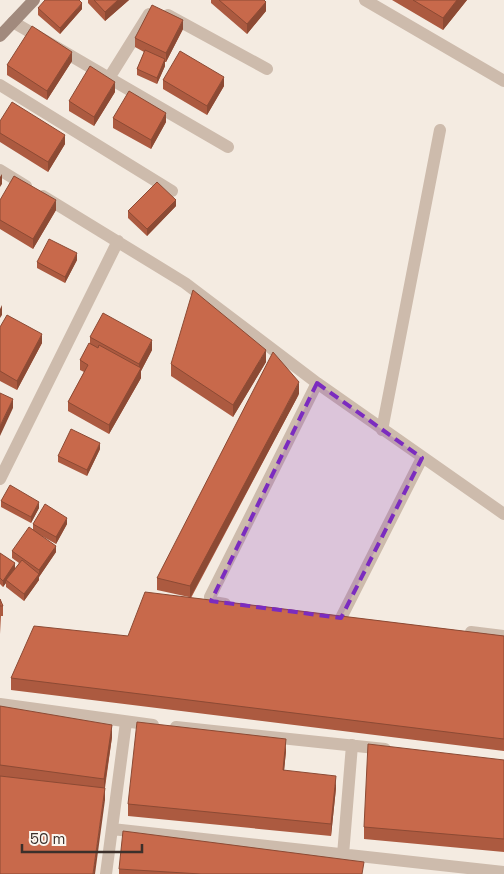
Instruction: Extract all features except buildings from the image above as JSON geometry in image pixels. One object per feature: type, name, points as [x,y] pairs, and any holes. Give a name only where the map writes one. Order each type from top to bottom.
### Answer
[{"type":"main road","points":[[0,36],[34,0]]},
{"type":"street","points":[[365,0],[503,78]]},
{"type":"street","points":[[109,78],[154,9],[267,69]]},
{"type":"street","points":[[13,22],[228,147]]},
{"type":"street","points":[[0,85],[172,191]]},
{"type":"street","points":[[382,430],[440,130]]},
{"type":"street","points":[[0,170],[185,283],[317,383],[504,514]]},
{"type":"street","points":[[0,479],[118,242]]},
{"type":"street","points":[[237,606],[213,602],[210,597],[317,383]]},
{"type":"street","points":[[341,618],[422,458]]},
{"type":"street","points":[[456,630],[504,636]]},
{"type":"street","points":[[0,704],[126,722],[400,750]]},
{"type":"street","points":[[106,874],[126,722]]},
{"type":"street","points":[[343,855],[352,745]]},
{"type":"street","points":[[112,829],[504,872]]},
{"type":"highlighted area","points":[[317,383],[422,458],[341,618],[211,601]]}]
